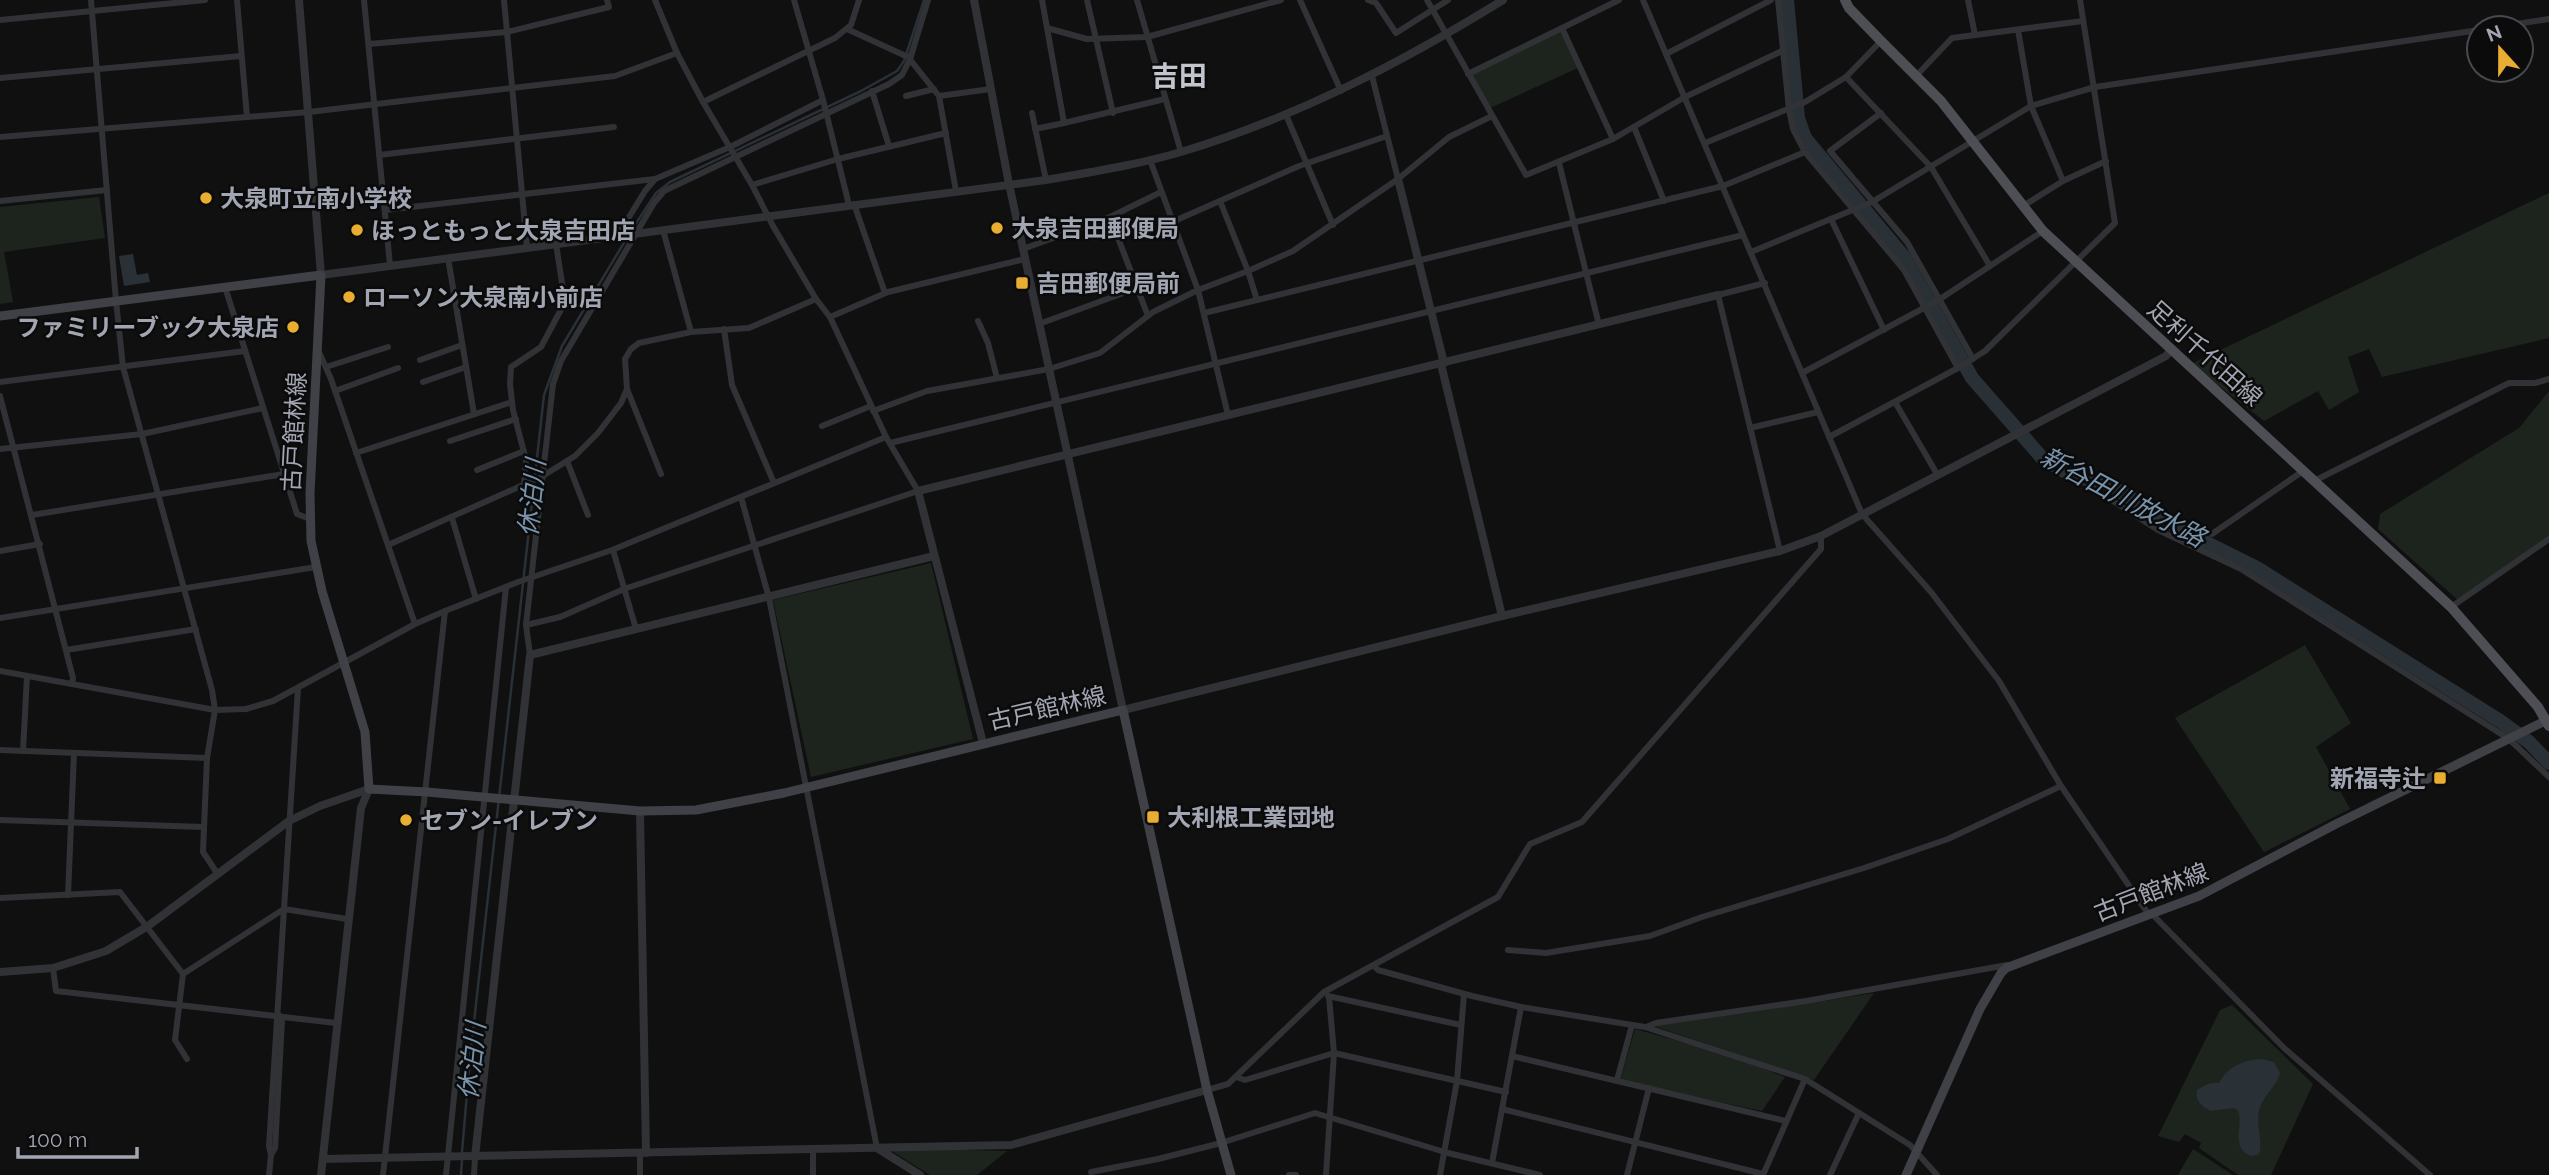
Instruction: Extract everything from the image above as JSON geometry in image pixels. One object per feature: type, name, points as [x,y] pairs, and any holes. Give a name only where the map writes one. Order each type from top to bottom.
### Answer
[{"type":"main road","name":"足利千代田線","points":[[1845,0],[1849,8],[1917,75],[1974,140],[2043,231],[2451,607],[2548,722]]},
{"type":"main road","points":[[0,316],[321,275]]},
{"type":"main road","name":"古戸館林線","points":[[321,275],[310,519],[316,567],[365,732],[369,789]]},
{"type":"main road","name":"古戸館林線","points":[[486,797],[640,811],[696,810],[808,787],[1123,710],[1206,1090],[1231,1175]]},
{"type":"main road","name":"古戸館林線","points":[[2012,964],[2151,915],[2221,886],[2336,824],[2524,731],[2548,722]]},
{"type":"main road","points":[[369,789],[486,797]]},
{"type":"main road","points":[[1906,1175],[1980,1009],[2001,973],[2012,964]]},
{"type":"street","points":[[91,0],[123,367],[196,629],[215,710],[207,758],[203,856],[217,873]]},
{"type":"street","points":[[0,20],[205,0]]},
{"type":"street","points":[[237,0],[247,117]]},
{"type":"street","points":[[299,0],[321,275],[1046,180],[1150,160],[1181,152],[1286,115],[1341,91],[1446,35],[1503,0]]},
{"type":"street","points":[[364,0],[390,265]]},
{"type":"street","points":[[504,0],[527,247]]},
{"type":"street","points":[[369,44],[507,32],[609,7],[607,0]]},
{"type":"street","points":[[655,0],[677,53],[767,216],[816,299],[830,317],[888,440],[918,491],[983,743]]},
{"type":"street","points":[[794,0],[851,205],[885,293]]},
{"type":"street","points":[[704,102],[810,51],[848,29],[859,0]]},
{"type":"street","points":[[384,210],[655,179],[733,152],[827,113],[902,75],[928,0]]},
{"type":"street","points":[[974,0],[1009,184],[1123,710],[1780,551],[1821,536],[2166,356],[2171,350]]},
{"type":"street","points":[[1042,0],[1064,123]]},
{"type":"street","points":[[1087,0],[1113,113]]},
{"type":"street","points":[[1136,0],[1181,152]]},
{"type":"street","points":[[1047,28],[1087,38],[1147,37],[1281,0]]},
{"type":"street","points":[[1300,0],[1341,91]]},
{"type":"street","points":[[1368,0],[1376,3],[1396,33],[1448,0]]},
{"type":"street","points":[[1427,0],[1526,175],[1613,139],[1685,97],[1784,50]]},
{"type":"street","points":[[1468,74],[1619,0]]},
{"type":"street","points":[[1643,0],[1862,514],[1931,592],[1993,672],[2061,786],[2151,915],[2284,1048],[2430,1175]]},
{"type":"street","points":[[1666,54],[1772,0]]},
{"type":"street","points":[[1778,0],[1793,129],[1805,152],[1896,259],[1926,307],[1958,368]]},
{"type":"street","points":[[1968,0],[1975,35]]},
{"type":"street","points":[[1829,437],[1958,368],[1990,347],[2115,223],[2080,0]]},
{"type":"street","points":[[1917,75],[1952,38],[2083,21]]},
{"type":"street","points":[[1562,28],[1613,139]]},
{"type":"street","points":[[848,29],[909,58],[939,96],[956,191]]},
{"type":"street","points":[[2018,30],[2031,106],[2063,181]]},
{"type":"street","points":[[1751,252],[1871,202],[2031,106],[2095,87],[2465,32]]},
{"type":"street","points":[[1705,143],[1805,102],[1846,76],[1881,41]]},
{"type":"street","points":[[0,137],[309,112],[615,76],[677,53]]},
{"type":"street","points":[[0,78],[241,56]]},
{"type":"street","points":[[1372,76],[1419,260],[1503,616]]},
{"type":"street","points":[[1846,76],[1931,167],[1990,266]]},
{"type":"street","points":[[906,96],[934,89]]},
{"type":"street","points":[[939,96],[991,89]]},
{"type":"street","points":[[872,91],[889,146]]},
{"type":"street","points":[[1035,129],[1165,99]]},
{"type":"street","points":[[474,1175],[473,1157],[530,655],[526,625],[553,384],[561,361],[635,233],[664,191],[823,101]]},
{"type":"street","points":[[1032,113],[1046,180]]},
{"type":"street","points":[[1881,113],[1830,151],[1906,243],[1971,360]]},
{"type":"street","points":[[1286,115],[1333,225]]},
{"type":"street","points":[[822,426],[927,391],[1049,369],[1100,353],[1148,316],[1198,290],[1293,251],[1398,179],[1449,137],[1492,117]]},
{"type":"street","points":[[379,155],[614,127]]},
{"type":"street","points":[[1634,127],[1664,201]]},
{"type":"street","points":[[752,185],[838,159],[946,133]]},
{"type":"street","points":[[1171,222],[1306,164],[1387,136]]},
{"type":"street","points":[[1204,313],[1723,186],[1805,152]]},
{"type":"street","points":[[1150,160],[1198,290],[1228,415]]},
{"type":"street","points":[[2023,206],[2063,181],[2106,161]]},
{"type":"street","points":[[1559,163],[1599,325]]},
{"type":"street","points":[[620,235],[645,191],[655,179]]},
{"type":"street","points":[[0,201],[107,190]]},
{"type":"street","points":[[830,317],[885,293],[1024,254],[1110,218],[1161,192]]},
{"type":"street","points":[[1220,201],[1257,300]]},
{"type":"street","points":[[1110,218],[1148,316]]},
{"type":"street","points":[[1831,219],[1884,330]]},
{"type":"street","points":[[663,230],[691,332]]},
{"type":"street","points":[[1802,373],[1938,300],[2043,231]]},
{"type":"street","points":[[0,671],[215,710],[246,709],[273,701],[415,624],[445,611],[518,582],[613,550],[774,483],[888,440],[1056,403],[1744,234]]},
{"type":"street","points":[[526,483],[526,460],[512,402],[511,367],[541,347],[565,302],[556,244]]},
{"type":"street","points":[[448,258],[474,414]]},
{"type":"street","points":[[526,625],[560,617],[624,589],[918,491],[1765,283]]},
{"type":"street","points":[[225,287],[297,514],[310,519]]},
{"type":"street","points":[[1039,324],[1138,288]]},
{"type":"street","points":[[1718,295],[1780,551]]},
{"type":"street","points":[[661,474],[628,389],[625,359],[631,349],[639,343],[691,332],[749,328],[816,299]]},
{"type":"street","points":[[978,321],[988,343],[997,378]]},
{"type":"street","points":[[724,329],[732,385],[774,483]]},
{"type":"street","points":[[420,360],[462,345]]},
{"type":"street","points":[[317,347],[335,391],[415,624]]},
{"type":"street","points":[[326,367],[388,347]]},
{"type":"street","points":[[0,382],[245,351]]},
{"type":"street","points":[[335,391],[398,368]]},
{"type":"street","points":[[423,382],[466,368]]},
{"type":"street","points":[[2314,481],[2509,383],[2535,383],[2549,379]]},
{"type":"street","points":[[388,545],[541,477],[567,461],[598,433],[621,403],[628,389]]},
{"type":"street","points":[[0,396],[40,544],[72,684]]},
{"type":"street","points":[[356,453],[512,402]]},
{"type":"street","points":[[1895,402],[1937,474]]},
{"type":"street","points":[[0,449],[142,434],[263,408]]},
{"type":"street","points":[[1750,428],[1818,412]]},
{"type":"street","points":[[450,441],[516,419]]},
{"type":"street","points":[[477,470],[524,451]]},
{"type":"street","points":[[567,461],[588,515]]},
{"type":"street","points":[[2213,534],[2303,471]]},
{"type":"street","points":[[32,515],[284,474]]},
{"type":"street","points":[[741,497],[769,597],[877,1148],[920,1175]]},
{"type":"street","points":[[2110,499],[2158,530],[2241,569],[2510,738],[2549,777]]},
{"type":"street","points":[[452,518],[476,599]]},
{"type":"street","points":[[323,1159],[1012,1145],[1225,1085],[1326,994],[1498,897],[1527,846],[1585,820],[1821,550],[1821,536]]},
{"type":"street","points":[[2451,607],[2549,539]]},
{"type":"street","points":[[0,551],[40,544]]},
{"type":"street","points":[[613,550],[636,629]]},
{"type":"street","points":[[530,655],[934,556]]},
{"type":"street","points":[[0,618],[316,567]]},
{"type":"street","points":[[446,1175],[506,587]]},
{"type":"street","points":[[383,1175],[445,611]]},
{"type":"street","points":[[66,650],[196,629]]},
{"type":"street","points":[[23,751],[27,676]]},
{"type":"street","points":[[269,1175],[276,1021],[279,1015],[298,688]]},
{"type":"street","points":[[0,750],[207,758]]},
{"type":"street","points":[[68,895],[74,753]]},
{"type":"street","points":[[1508,950],[1546,953],[1650,936],[1948,839],[2061,786]]},
{"type":"street","points":[[0,972],[53,968],[106,951],[148,926],[289,821],[320,806],[369,789]]},
{"type":"street","points":[[321,1175],[361,808],[369,789]]},
{"type":"street","points":[[640,811],[643,1153],[640,1175]]},
{"type":"street","points":[[0,820],[204,827]]},
{"type":"street","points":[[0,898],[120,892],[183,974],[175,1040],[187,1059]]},
{"type":"street","points":[[183,974],[284,909],[348,919]]},
{"type":"street","points":[[1645,1027],[1656,1023],[1875,990],[2012,964]]},
{"type":"street","points":[[1374,966],[1378,970],[1464,994],[1521,1007],[1645,1027],[1805,1079],[1917,1151],[1937,1175]]},
{"type":"street","points":[[53,968],[56,991],[337,1023]]},
{"type":"street","points":[[1326,994],[1461,1025]]},
{"type":"street","points":[[1326,994],[1334,1053],[1326,1175]]},
{"type":"street","points":[[1440,1175],[1457,1081],[1464,994]]},
{"type":"street","points":[[1492,1163],[1521,1007]]},
{"type":"street","points":[[1617,1080],[1632,1025]]},
{"type":"street","points":[[1236,1077],[1245,1080],[1334,1053],[1506,1092]]},
{"type":"street","points":[[1512,1056],[1786,1121]]},
{"type":"street","points":[[1502,1109],[1763,1175],[1805,1079]]},
{"type":"street","points":[[1627,1175],[1648,1088]]},
{"type":"street","points":[[1830,1175],[1858,1113]]},
{"type":"street","points":[[1091,1172],[1221,1143],[1315,1114],[1540,1175]]},
{"type":"street","points":[[813,1150],[813,1175]]},
{"type":"street","points":[[1289,1175],[1296,1175]]},
{"type":"shaded area","points":[[1562,28],[1580,67],[1488,109],[1468,74]]},
{"type":"shaded area","points":[[2549,193],[2549,338],[2382,377],[2369,349],[2348,357],[2359,392],[2329,410],[2318,391],[2264,421],[2191,364]]},
{"type":"shaded area","points":[[99,197],[105,238],[4,252],[13,302],[0,304],[0,207]]},
{"type":"shaded area","points":[[133,254],[137,275],[148,273],[150,282],[124,286],[119,256]]},
{"type":"shaded area","points":[[2549,391],[2549,539],[2459,601],[2378,529],[2380,514],[2519,428]]},
{"type":"shaded area","points":[[931,563],[973,739],[811,777],[773,600]]},
{"type":"shaded area","points":[[2305,645],[2351,723],[2316,747],[2350,809],[2264,852],[2175,718]]},
{"type":"shaded area","points":[[1874,993],[1814,1080],[1654,1026],[1843,998]]},
{"type":"shaded area","points":[[2232,1005],[2313,1084],[2271,1175],[2238,1175],[2199,1148],[2201,1143],[2185,1134],[2179,1142],[2158,1136],[2220,1010]]},
{"type":"shaded area","points":[[1635,1029],[1733,1056],[1785,1077],[1762,1111],[1620,1081]]},
{"type":"shaded area","points":[[2262,1059],[2274,1062],[2280,1073],[2259,1112],[2260,1152],[2250,1156],[2244,1152],[2239,1141],[2238,1110],[2233,1108],[2211,1111],[2199,1103],[2197,1090],[2208,1084],[2219,1083],[2227,1072],[2237,1065]]},
{"type":"shaded area","points":[[887,1148],[1007,1151],[977,1175],[930,1175]]},
{"type":"shaded area","points":[[2193,1149],[2233,1175],[2178,1175]]},
{"type":"waterway","name":"休泊川","points":[[631,231],[656,193],[670,182],[861,91],[897,71],[904,61],[924,0]]},
{"type":"waterway","name":"新谷田川放水路","points":[[1787,0],[1798,118],[1805,138],[1904,257],[1972,378],[2043,459],[2073,476],[2108,484],[2183,531],[2257,568],[2500,721],[2529,742],[2549,763]]},
{"type":"waterway","name":"休泊川","points":[[462,1152],[470,1058],[544,395],[562,346],[628,236]]},
{"type":"waterway","name":"休泊川","points":[[461,1175],[462,1159]]},
{"type":"place","name":"大泉町立南小学校","points":[[206,198]]},
{"type":"place","name":"大泉吉田郵便局","points":[[997,228]]},
{"type":"place","name":"ほっともっと大泉吉田店","points":[[357,230]]},
{"type":"place","name":"吉田郵便局前","points":[[1022,283]]},
{"type":"place","name":"ローソン大泉南小前店","points":[[349,297]]},
{"type":"place","name":"ファミリーブック大泉店","points":[[293,327]]},
{"type":"place","name":"新福寺辻","points":[[2440,778]]},
{"type":"place","name":"大利根工業団地","points":[[1153,817]]},
{"type":"place","name":"セブン-イレブン","points":[[406,820]]},
{"type":"district","name":"吉田","points":[[1179,76]]}]
